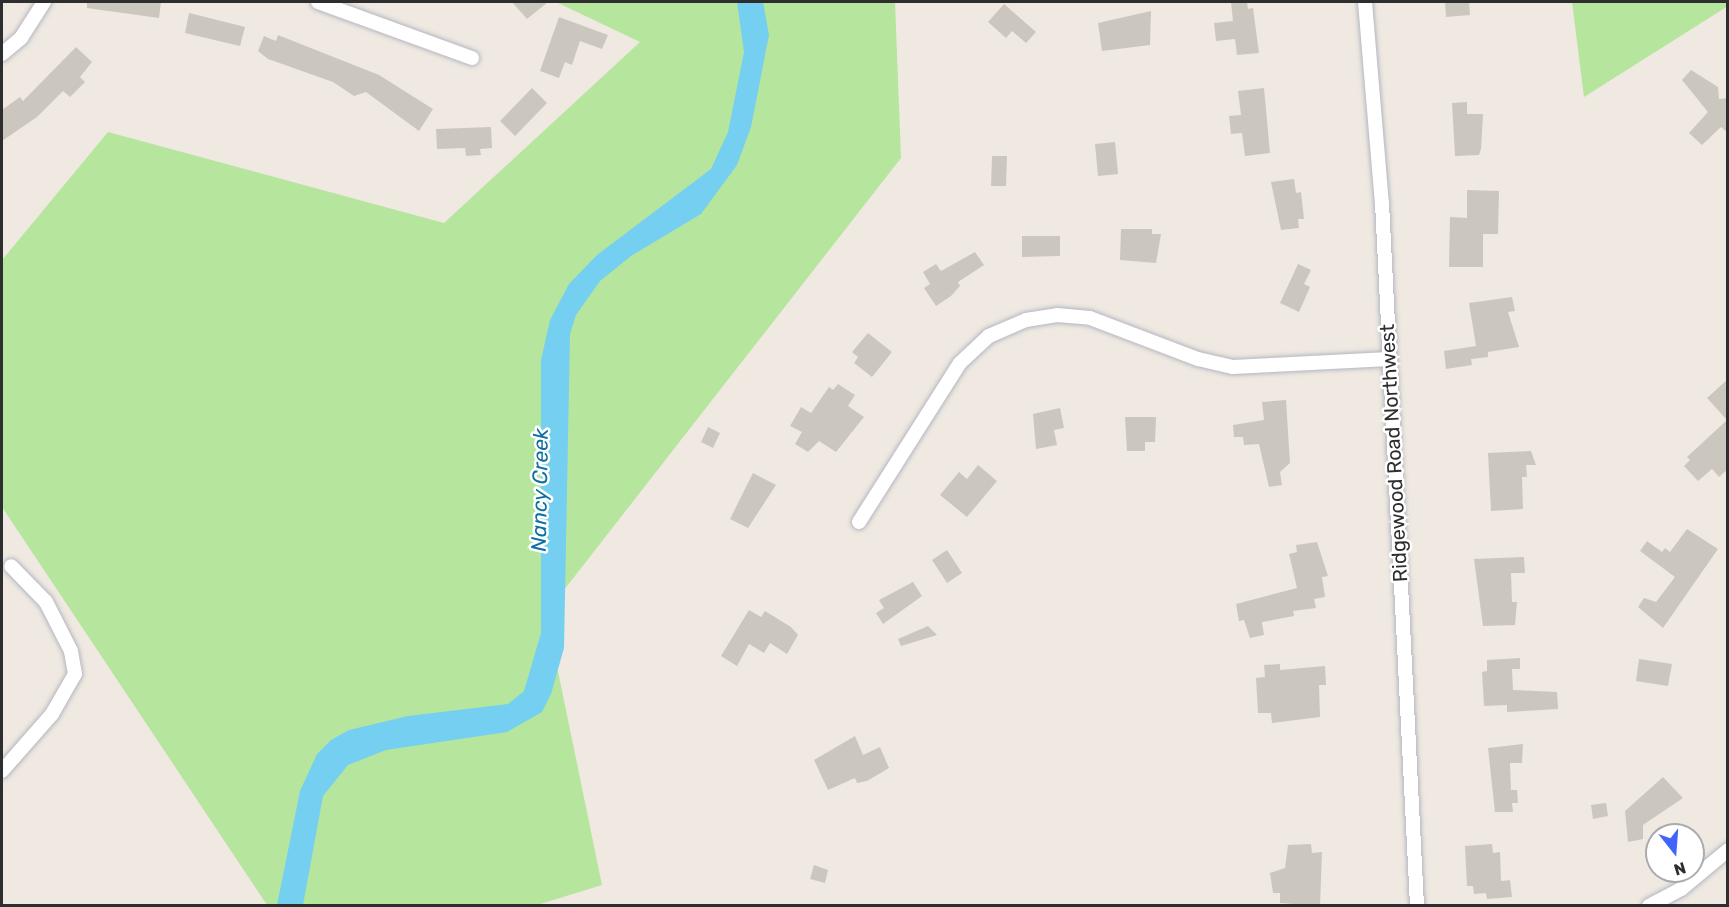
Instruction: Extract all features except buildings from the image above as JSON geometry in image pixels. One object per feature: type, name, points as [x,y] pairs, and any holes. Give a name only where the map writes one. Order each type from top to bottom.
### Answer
[{"type":"street","points":[[2,54],[21,38],[44,2]]},
{"type":"street","points":[[318,2],[472,58]]},
{"type":"street","name":"Ridgewood Road Northwest","points":[[1365,2],[1382,203],[1418,906]]},
{"type":"street","points":[[860,522],[960,363],[989,336],[1026,320],[1057,315],[1090,318],[1198,359],[1233,367],[1389,359]]},
{"type":"street","points":[[2,771],[52,714],[75,674],[71,651],[46,602],[11,566]]},
{"type":"street","points":[[1649,906],[1681,889],[1728,850]]},
{"type":"green space","points":[[556,2],[895,2],[901,158],[546,613],[602,885],[537,905],[267,905],[2,507],[2,260],[108,132],[444,223],[640,42]]},
{"type":"green space","points":[[1572,2],[1727,2],[1728,6],[1584,97]]},
{"type":"water","points":[[737,2],[763,2],[769,35],[751,127],[737,165],[701,214],[631,256],[600,281],[576,315],[570,334],[564,648],[551,694],[542,712],[507,732],[386,750],[348,765],[323,796],[303,905],[277,905],[300,791],[317,754],[331,740],[349,730],[408,716],[508,704],[524,691],[541,633],[541,360],[550,320],[569,284],[597,255],[711,169],[728,132],[744,52]]},
{"type":"water label","name":"Nancy Creek","points":[[540,490]]}]
